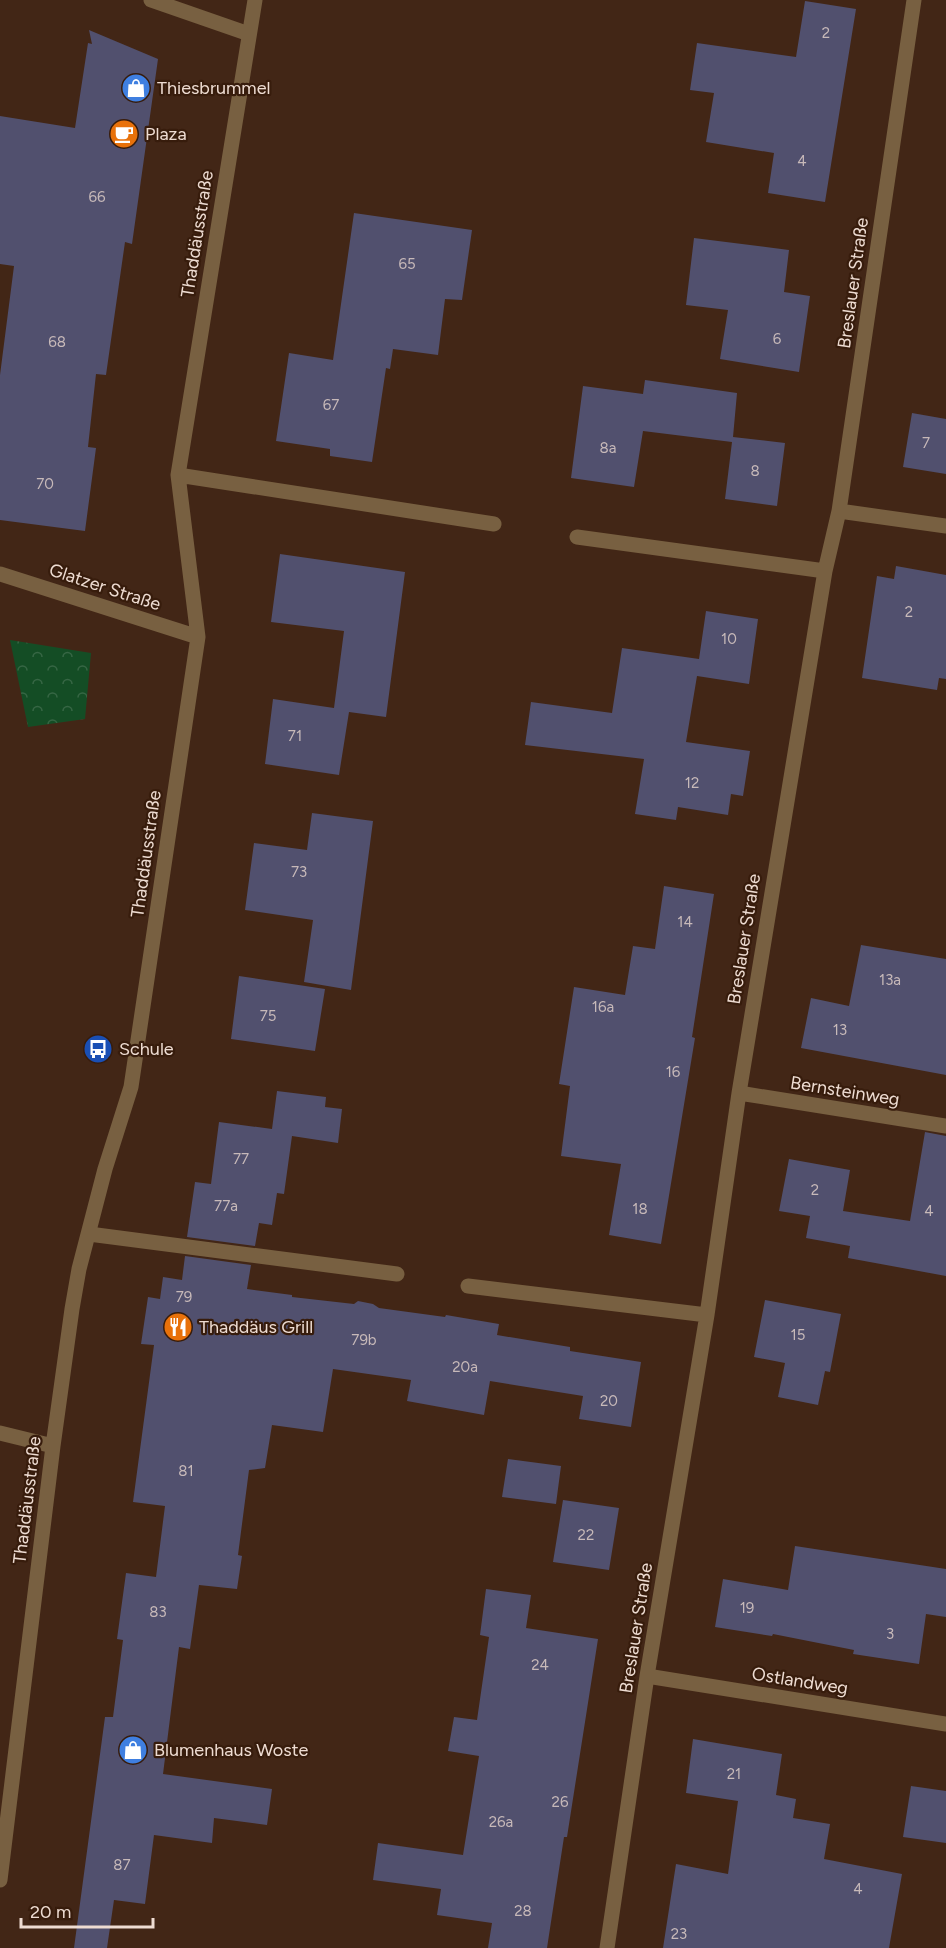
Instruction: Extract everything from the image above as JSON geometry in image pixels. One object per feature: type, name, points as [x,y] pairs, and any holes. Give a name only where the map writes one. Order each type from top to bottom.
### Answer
[{"type":"street","points":[[151,0],[249,34]]},
{"type":"street","name":"Thaddäusstraße","points":[[0,1880],[52,1446],[74,1299],[79,1269],[105,1169],[131,1087],[198,637],[178,475],[255,0]]},
{"type":"street","name":"Breslauer Straße","points":[[607,1948],[647,1676],[707,1315],[739,1093],[825,571],[839,511],[914,0]]},
{"type":"street","points":[[178,475],[494,524]]},
{"type":"street","points":[[839,511],[946,526]]},
{"type":"street","points":[[577,537],[825,571]]},
{"type":"street","name":"Glatzer Straße","points":[[0,574],[198,637]]},
{"type":"street","name":"Bernsteinweg","points":[[739,1093],[946,1126]]},
{"type":"street","points":[[89,1234],[397,1274]]},
{"type":"street","points":[[468,1286],[707,1315]]},
{"type":"street","points":[[0,1433],[52,1446]]},
{"type":"street","name":"Ostlandweg","points":[[647,1676],[946,1725]]},
{"type":"green space","points":[[10,640],[91,653],[85,719],[28,727]]},
{"type":"building","points":[[805,1],[856,9],[825,202],[768,193],[774,153],[706,142],[714,93],[690,90],[697,43],[796,57]]},
{"type":"building","points":[[89,30],[158,59],[132,244],[125,242],[106,375],[96,374],[88,447],[96,448],[85,531],[0,520],[0,375],[14,266],[0,264],[0,116],[75,128],[88,43],[92,44]]},
{"type":"building","points":[[354,213],[472,230],[462,300],[445,299],[438,355],[393,349],[390,369],[386,368],[372,462],[330,456],[330,449],[276,441],[289,353],[333,360]]},
{"type":"building","points":[[694,238],[789,250],[784,292],[810,296],[799,372],[720,359],[728,310],[686,305]]},
{"type":"building","points":[[645,380],[737,393],[733,437],[785,443],[777,506],[725,499],[732,442],[643,431],[634,487],[571,478],[583,386],[643,394]]},
{"type":"building","points":[[912,413],[946,419],[946,474],[903,467]]},
{"type":"building","points":[[280,554],[405,572],[386,717],[349,712],[339,775],[265,764],[273,699],[334,708],[344,631],[271,622]]},
{"type":"building","points":[[896,566],[946,575],[946,679],[939,678],[937,690],[862,678],[877,576],[894,579]]},
{"type":"building","points":[[706,611],[758,619],[749,684],[697,676],[686,742],[750,751],[743,796],[731,794],[728,815],[678,807],[676,820],[635,814],[644,759],[525,745],[531,702],[612,713],[622,648],[699,659]]},
{"type":"building","points":[[312,813],[373,821],[351,990],[304,982],[313,920],[245,910],[254,843],[307,850]]},
{"type":"building","points":[[664,886],[714,894],[692,1037],[695,1038],[661,1244],[609,1235],[621,1164],[561,1156],[570,1086],[559,1084],[574,987],[625,995],[633,946],[655,949]]},
{"type":"building","points":[[861,945],[946,959],[946,1075],[801,1048],[811,998],[849,1006]]},
{"type":"building","points":[[239,976],[325,989],[315,1051],[231,1039]]},
{"type":"building","points":[[277,1091],[326,1097],[325,1107],[342,1109],[338,1143],[292,1136],[284,1194],[277,1193],[272,1225],[259,1223],[255,1246],[187,1237],[195,1182],[211,1184],[219,1122],[272,1129]]},
{"type":"building","points":[[925,1132],[946,1136],[946,1276],[848,1258],[850,1246],[806,1238],[810,1216],[779,1211],[789,1159],[850,1170],[843,1211],[910,1221]]},
{"type":"building","points":[[185,1256],[251,1265],[247,1289],[354,1304],[358,1301],[373,1304],[379,1308],[445,1317],[446,1315],[499,1324],[497,1335],[570,1347],[570,1351],[641,1362],[631,1427],[579,1419],[583,1396],[490,1381],[484,1415],[407,1401],[411,1380],[333,1369],[323,1432],[272,1425],[265,1468],[249,1470],[238,1555],[242,1556],[237,1589],[199,1585],[190,1649],[179,1647],[163,1774],[272,1789],[267,1825],[214,1818],[212,1843],[154,1835],[145,1904],[114,1900],[107,1948],[74,1948],[105,1717],[113,1717],[123,1640],[117,1639],[126,1573],[156,1577],[165,1506],[133,1502],[154,1345],[141,1344],[148,1297],[160,1299],[163,1277],[182,1280]]},
{"type":"building","points":[[765,1300],[841,1314],[830,1372],[825,1371],[818,1405],[778,1397],[785,1363],[754,1357]]},
{"type":"building","points":[[508,1459],[561,1466],[556,1504],[502,1497]]},
{"type":"building","points":[[563,1500],[619,1508],[609,1570],[553,1562]]},
{"type":"building","points":[[795,1546],[946,1569],[946,1617],[926,1614],[919,1664],[853,1654],[854,1650],[773,1634],[772,1636],[715,1627],[723,1579],[788,1590]]},
{"type":"building","points":[[486,1589],[531,1595],[526,1628],[598,1639],[547,1948],[488,1948],[492,1923],[437,1915],[441,1889],[373,1880],[378,1843],[463,1855],[479,1756],[448,1751],[454,1717],[477,1720],[489,1637],[480,1635]]},
{"type":"building","points":[[693,1739],[782,1754],[776,1795],[796,1799],[793,1818],[830,1824],[824,1859],[902,1874],[889,1948],[663,1948],[676,1864],[728,1874],[738,1801],[686,1793]]},
{"type":"building","points":[[911,1786],[946,1791],[946,1843],[903,1837]]},
{"type":"place","name":"Thiesbrummel","points":[[136,88]]},
{"type":"place","name":"Plaza","points":[[124,134]]},
{"type":"place","name":"Schule","points":[[98,1049]]},
{"type":"place","name":"Thaddäus Grill","points":[[178,1327]]},
{"type":"place","name":"Blumenhaus Woste","points":[[133,1750]]}]
